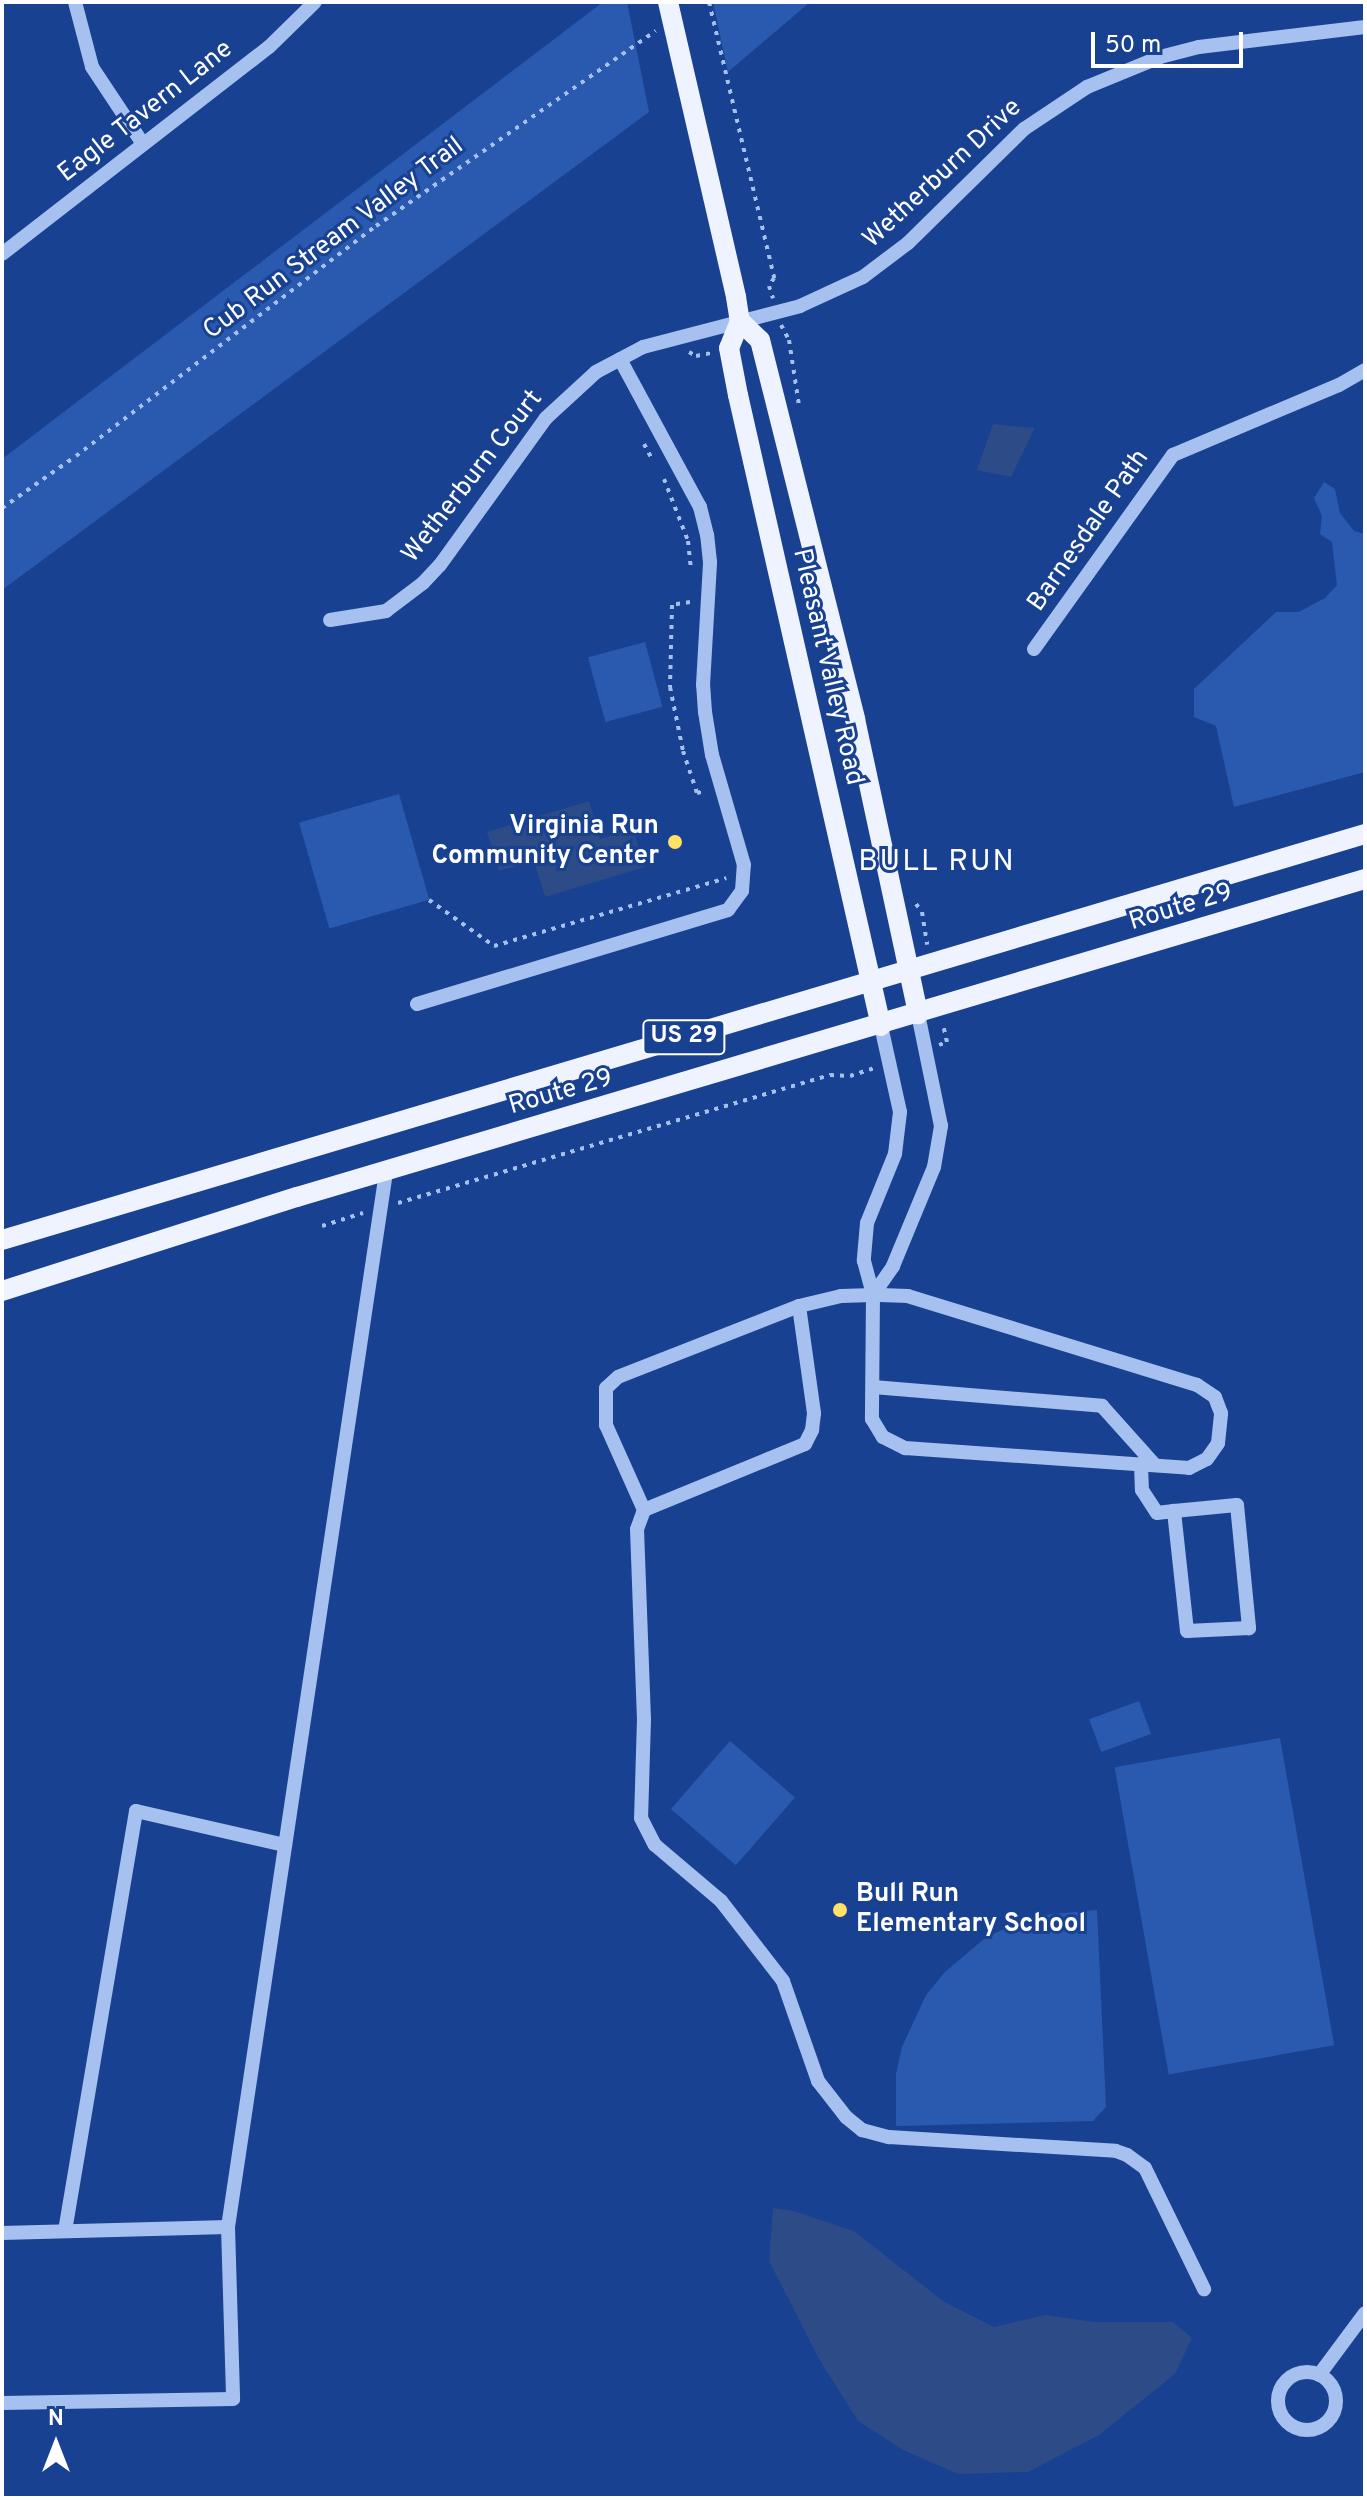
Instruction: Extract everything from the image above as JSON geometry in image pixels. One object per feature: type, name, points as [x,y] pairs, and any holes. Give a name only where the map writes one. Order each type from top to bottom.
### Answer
[{"type":"main road","name":"Pleasant Valley Road","points":[[670,11],[740,321],[760,340],[920,968],[918,1014]]},
{"type":"main road","points":[[729,348],[740,321]]},
{"type":"main road","name":"Pleasant Valley Road","points":[[729,348],[881,1026]]},
{"type":"main road","name":"Route 29","points":[[2,1240],[1365,834]]},
{"type":"main road","name":"Route 29","points":[[2,1291],[386,1172],[1365,879]]},
{"type":"street","points":[[75,2],[92,67],[143,144]]},
{"type":"street","name":"Eagle Tavern Lane","points":[[2,254],[269,47],[315,2]]},
{"type":"street","name":"Wetherburn Drive","points":[[740,321],[833,293],[887,261],[1024,129],[1087,87],[1148,61],[1199,47],[1365,27]]},
{"type":"street","name":"Wetherburn Court","points":[[330,620],[386,611],[423,583],[440,565],[546,418],[596,372],[670,338],[740,321]]},
{"type":"street","points":[[417,1004],[728,910],[742,891],[744,865],[712,755],[705,712],[703,685],[710,562],[707,535],[700,507],[620,359]]},
{"type":"street","name":"Barnesdale Path","points":[[1034,649],[1173,455],[1339,385],[1365,370]]},
{"type":"street","points":[[873,1295],[893,1266],[934,1167],[941,1126],[918,1014]]},
{"type":"street","points":[[881,1026],[900,1112],[895,1154],[867,1223],[864,1261],[873,1295],[872,1419],[883,1437],[905,1448],[1189,1468],[1207,1459],[1218,1443],[1221,1413],[1215,1397],[1197,1385],[908,1296],[873,1295],[841,1296],[799,1306],[618,1377],[606,1388],[606,1425],[644,1510],[637,1529],[644,1719],[641,1818],[655,1845],[721,1901],[783,1981],[827,2095],[846,2117],[874,2135],[1116,2151],[1127,2155],[1145,2168],[1204,2289]]},
{"type":"street","points":[[2,2403],[233,2399],[228,2227],[386,1172]]},
{"type":"street","points":[[644,1510],[805,1444],[812,1430],[814,1413],[799,1306]]},
{"type":"street","points":[[873,1387],[1102,1406],[1148,1465]]},
{"type":"street","points":[[1148,1465],[1142,1490],[1157,1513],[1174,1511],[1237,1505],[1249,1628],[1187,1631],[1174,1511]]},
{"type":"street","points":[[65,2231],[136,1811],[285,1845]]},
{"type":"street","points":[[2,2233],[228,2227]]},
{"type":"street","points":[[1319,2375],[1365,2313]]},
{"type":"street","points":[[1295,2374],[1319,2375],[1330,2383],[1335,2395],[1335,2408],[1329,2420],[1318,2428],[1305,2430],[1292,2426],[1283,2418],[1278,2406],[1284,2382],[1295,2374]]},
{"type":"path","points":[[709,2],[774,278],[769,286],[789,340],[800,410]]},
{"type":"path","name":"Cub Run Stream Valley Trail","points":[[2,508],[76,456],[376,226],[670,11]]},
{"type":"path","points":[[684,350],[696,356],[729,348]]},
{"type":"path","points":[[641,437],[679,515],[688,541],[692,577]]},
{"type":"path","points":[[692,589],[691,602],[672,605],[670,687],[683,751],[697,793],[708,790]]},
{"type":"path","points":[[429,900],[494,946],[725,880],[730,873]]},
{"type":"path","points":[[670,886],[673,894]]},
{"type":"path","points":[[913,895],[922,912],[920,968]]},
{"type":"path","points":[[925,1050],[947,1042],[939,1008]]},
{"type":"path","points":[[322,1226],[830,1075],[850,1076],[888,1063]]},
{"type":"shaded area","points":[[603,2],[627,2],[649,112],[2,590],[2,459]]},
{"type":"shaded area","points":[[713,2],[810,2],[728,72]]},
{"type":"shaded area","points":[[993,424],[1035,428],[1011,477],[977,470]]},
{"type":"shaded area","points":[[1324,482],[1335,489],[1340,513],[1354,531],[1365,534],[1365,772],[1234,807],[1216,726],[1194,717],[1194,689],[1276,612],[1299,612],[1325,598],[1337,585],[1332,542],[1320,534],[1322,516],[1314,498]]},
{"type":"shaded area","points":[[645,642],[662,707],[605,722],[588,657]]},
{"type":"shaded area","points":[[399,794],[429,900],[329,928],[299,823]]},
{"type":"shaded area","points":[[589,801],[600,839],[633,829],[645,867],[545,897],[534,861],[499,871],[487,832]]},
{"type":"shaded area","points":[[1139,1701],[1151,1734],[1101,1752],[1089,1719]]},
{"type":"shaded area","points":[[1280,1738],[1334,2045],[1169,2074],[1115,1767]]},
{"type":"shaded area","points":[[730,1741],[795,1797],[736,1865],[671,1809]]},
{"type":"shaded area","points":[[1097,1910],[1106,2107],[1093,2121],[896,2126],[896,2074],[902,2047],[926,1995],[945,1972],[985,1938],[1010,1926],[1043,1915]]},
{"type":"shaded area","points":[[773,2208],[794,2211],[854,2231],[943,2301],[994,2327],[1045,2315],[1094,2322],[1173,2322],[1192,2338],[1175,2374],[1099,2435],[1028,2472],[958,2474],[903,2450],[858,2421],[819,2359],[769,2261]]},
{"type":"place","name":"Virginia Run Community Center","points":[[675,842]]},
{"type":"place","name":"Bull Run Elementary School","points":[[840,1910]]},
{"type":"district","name":"BULL RUN","points":[[937,863]]}]
